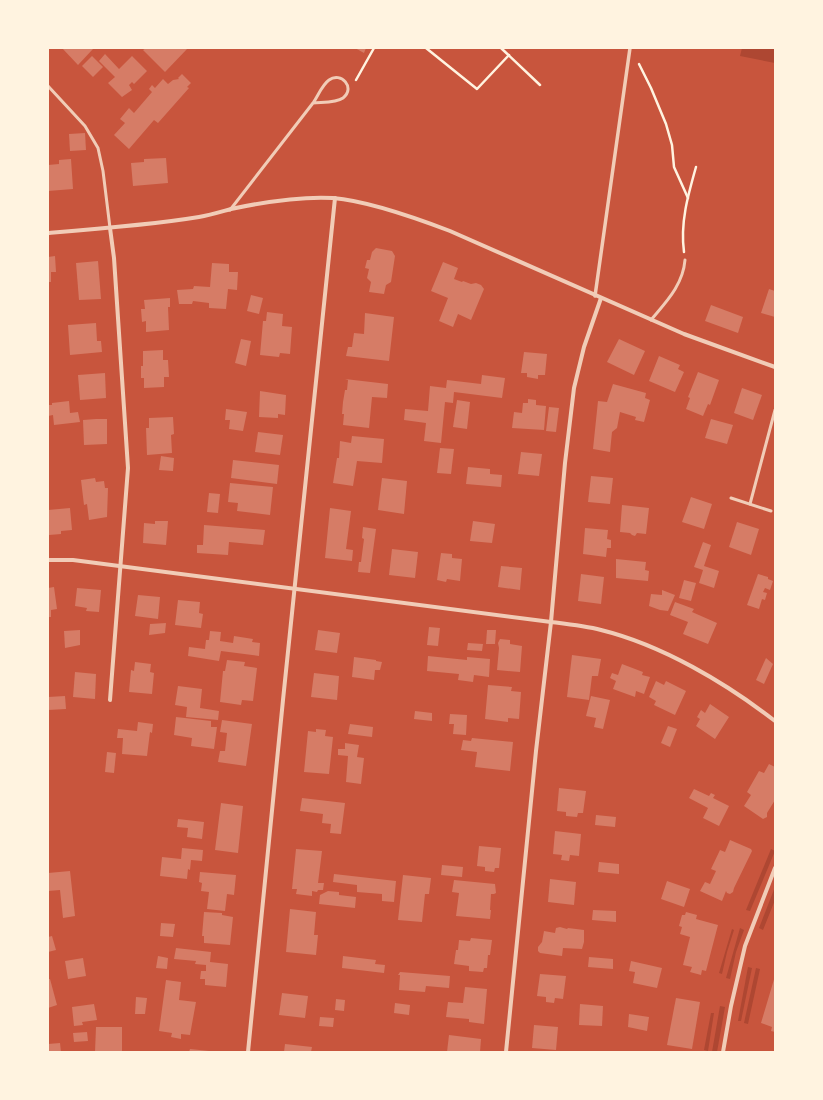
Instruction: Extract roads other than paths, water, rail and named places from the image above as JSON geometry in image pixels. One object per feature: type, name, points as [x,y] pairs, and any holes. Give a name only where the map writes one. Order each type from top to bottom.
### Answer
[{"type":"street","points":[[595,296],[630,48]]},
{"type":"street","points":[[248,1052],[335,198]]},
{"type":"street","points":[[48,233],[110,228],[201,217],[255,204],[297,199],[335,198],[375,206],[432,224],[651,320],[719,348],[775,367]]},
{"type":"street","points":[[110,228],[114,258],[128,457],[110,700]]},
{"type":"street","points":[[506,1052],[535,759],[551,622],[565,463],[574,388],[584,347],[601,298]]},
{"type":"street","points":[[48,560],[73,560],[121,566],[551,622],[602,630],[642,644],[681,661],[721,682],[775,722]]},
{"type":"street","points":[[723,1052],[731,1006],[745,946],[775,868]]},
{"type":"lane","points":[[230,210],[313,103],[324,85],[334,77],[346,81],[348,92],[340,100],[313,103]]},
{"type":"lane","points":[[48,86],[85,126],[98,148],[103,170],[110,228]]},
{"type":"lane","points":[[651,320],[677,287],[684,270],[685,260]]},
{"type":"lane","points":[[750,504],[775,410]]},
{"type":"lane","points":[[731,498],[771,511]]}]
